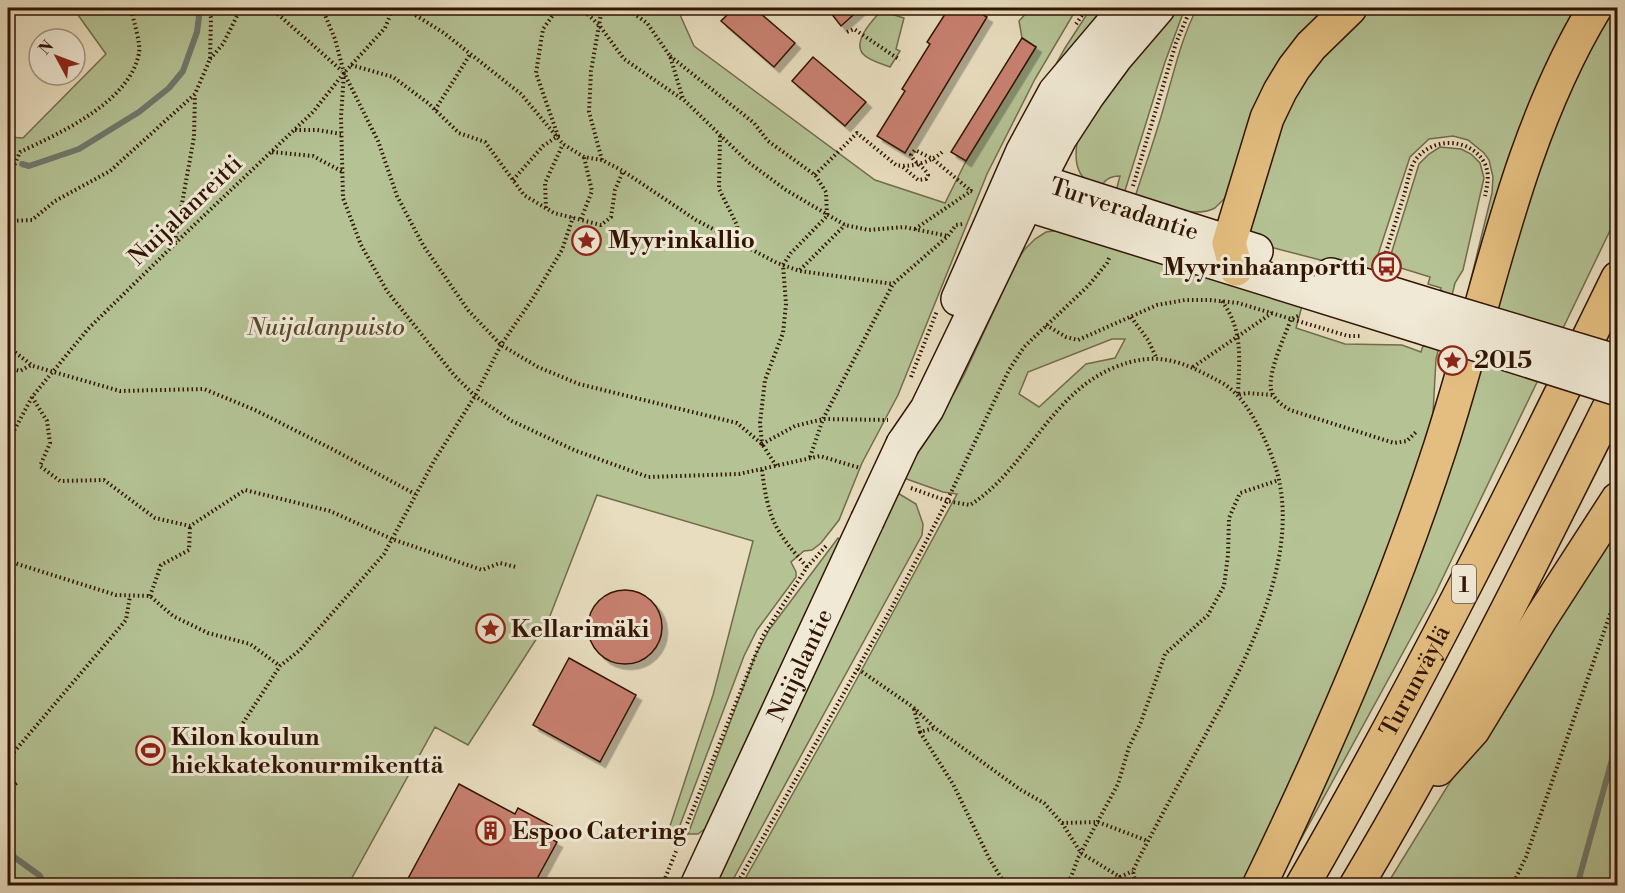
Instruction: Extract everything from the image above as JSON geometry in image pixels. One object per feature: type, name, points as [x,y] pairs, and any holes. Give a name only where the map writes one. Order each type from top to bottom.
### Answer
[{"type":"highway","points":[[1233,256],[1267,118],[1294,68],[1311,46],[1350,8]]},
{"type":"highway","points":[[1259,885],[1293,816],[1352,681],[1403,555],[1440,447],[1530,144],[1556,83],[1595,8]]},
{"type":"highway","name":"Turunväylä","points":[[1302,885],[1371,766],[1558,400],[1617,278]]},
{"type":"highway","name":"Turunväylä","points":[[1356,885],[1399,813],[1468,687],[1617,390]]},
{"type":"highway","points":[[1399,813],[1473,730],[1617,499]]},
{"type":"main road","points":[[1012,192],[1023,151],[1055,93],[1126,8]]},
{"type":"main road","points":[[1012,192],[1060,138],[1116,57],[1158,8]]},
{"type":"main road","name":"Turveradantie","points":[[1012,192],[1233,256],[1432,318],[1617,362]]},
{"type":"main road","name":"Nuijalantie","points":[[697,885],[867,521],[898,432],[927,410],[1012,192]]},
{"type":"main road","name":"Turveradantie","points":[[1432,318],[1617,390]]},
{"type":"path","points":[[8,175],[20,152],[73,126],[115,94],[129,78],[139,52],[131,8]]},
{"type":"path","points":[[208,8],[211,18],[210,59]]},
{"type":"path","points":[[175,243],[194,137],[195,94],[210,59],[223,44],[239,12],[244,8]]},
{"type":"path","points":[[271,8],[344,73],[341,134],[343,198],[361,245],[387,291],[454,375],[476,396],[512,421],[574,450],[648,477],[728,475],[777,467],[820,456],[860,468]]},
{"type":"path","points":[[322,8],[335,39],[344,73],[378,141],[397,196],[423,245],[468,309],[501,345],[538,367],[579,384],[736,423],[762,444],[777,467]]},
{"type":"path","name":"Nuijalanreitti","points":[[8,442],[32,397],[88,329],[313,112],[344,73],[385,28],[393,8]]},
{"type":"path","points":[[404,8],[444,33],[521,94],[563,144],[584,157],[602,160],[623,171],[675,207],[739,244],[783,265],[800,271],[893,284]]},
{"type":"path","points":[[558,8],[543,29],[536,73],[558,136]]},
{"type":"path","points":[[581,8],[600,25],[624,59],[683,99],[748,162],[827,216],[845,225],[869,230],[898,227],[948,236]]},
{"type":"path","points":[[602,8],[591,71],[589,112],[602,160]]},
{"type":"path","points":[[626,8],[646,23],[670,56],[754,123],[768,141],[815,176],[826,192],[827,216],[791,253],[783,265],[786,304],[783,333],[765,380],[760,423],[762,444]]},
{"type":"path","points":[[1133,187],[1176,43],[1191,8]]},
{"type":"path","points":[[847,32],[854,29],[900,60]]},
{"type":"path","points":[[435,110],[471,53]]},
{"type":"path","points":[[670,56],[683,99]]},
{"type":"path","points":[[351,65],[393,77],[435,110],[459,133],[485,142],[524,195],[554,213],[601,225],[611,217],[615,190],[623,171]]},
{"type":"path","points":[[8,221],[32,220],[55,201],[111,171],[195,94]]},
{"type":"path","points":[[294,130],[317,130],[341,134]]},
{"type":"path","points":[[815,176],[857,133],[886,159],[903,167],[914,177],[923,181],[928,175],[926,169],[911,155],[915,150],[933,159],[971,191]]},
{"type":"path","points":[[720,135],[719,189],[737,225],[739,244]]},
{"type":"path","points":[[513,180],[543,146],[558,136]]},
{"type":"path","points":[[546,208],[544,183],[563,144]]},
{"type":"path","points":[[272,152],[313,156],[343,172]]},
{"type":"path","points":[[903,167],[933,159],[942,152]]},
{"type":"path","points":[[580,219],[592,191],[584,157]]},
{"type":"path","points":[[914,230],[971,191],[1012,192]]},
{"type":"path","points":[[243,723],[280,666],[300,650],[384,554],[415,495],[459,420],[476,396],[501,345],[562,250],[573,217]]},
{"type":"path","points":[[810,457],[823,419],[893,284],[948,236],[956,225],[973,223]]},
{"type":"path","points":[[800,271],[845,225]]},
{"type":"path","points":[[736,885],[858,669],[947,501],[1009,370],[1024,347],[1089,285],[1107,263],[1110,254]]},
{"type":"path","points":[[1046,325],[1066,337],[1078,340],[1157,305],[1185,300],[1221,301],[1238,303],[1348,336],[1369,336]]},
{"type":"path","points":[[1221,301],[1232,315],[1239,335],[1238,395]]},
{"type":"path","points":[[1193,367],[1272,313]]},
{"type":"path","points":[[1131,316],[1158,359]]},
{"type":"path","points":[[8,347],[31,365],[120,391],[204,389],[332,449],[415,495]]},
{"type":"path","points":[[909,487],[947,501],[970,505],[995,484],[1055,413],[1090,380],[1113,368],[1142,359],[1173,360],[1193,367],[1227,386],[1238,395],[1258,425],[1279,480],[1282,508],[1281,543],[1274,581],[1262,616],[1233,684],[1133,871],[1119,881],[1085,885]]},
{"type":"path","points":[[8,368],[20,371],[31,365]]},
{"type":"path","points":[[1238,395],[1247,393],[1273,395]]},
{"type":"path","points":[[32,397],[47,421],[50,443],[40,466],[60,481],[104,480],[155,518],[190,526],[244,490],[330,511],[392,539],[482,570],[500,563],[516,567]]},
{"type":"path","points":[[762,444],[795,426],[823,419],[861,421],[872,418],[898,432]]},
{"type":"path","points":[[8,423],[14,430]]},
{"type":"path","points":[[762,470],[768,510],[778,533],[807,567]]},
{"type":"path","points":[[1065,885],[1119,784],[1129,747],[1141,722],[1165,654],[1208,615],[1224,586],[1229,518],[1240,493],[1279,480]]},
{"type":"path","points":[[150,596],[162,566],[189,550],[190,526]]},
{"type":"path","points":[[662,885],[763,636],[807,567],[828,543]]},
{"type":"path","points":[[8,561],[116,595],[150,596],[173,616],[208,633],[250,644],[280,666]]},
{"type":"path","points":[[1512,885],[1526,857],[1617,591]]},
{"type":"path","points":[[8,759],[126,620],[130,596]]},
{"type":"path","points":[[858,669],[914,707],[935,728],[1021,790],[1044,803],[1062,823],[1081,853],[1119,881]]},
{"type":"path","points":[[914,707],[920,732],[954,784],[989,858],[1006,885]]},
{"type":"path","points":[[920,732],[935,728]]},
{"type":"path","points":[[8,789],[18,782]]},
{"type":"path","points":[[1062,823],[1098,822],[1148,841]]},
{"type":"path","points":[[1133,871],[1136,885]]},
{"type":"path","points":[[8,880],[14,885]]},
{"type":"green space","name":"Nuijalanpuisto","points":[[73,8],[677,8],[694,46],[875,180],[945,203],[966,161],[1036,47],[1022,38],[1019,21],[1029,8],[1077,8],[1035,79],[987,174],[898,395],[862,463],[839,520],[821,543],[812,550],[804,551],[791,562],[796,577],[757,630],[744,656],[677,833],[669,829],[713,695],[753,541],[597,495],[548,621],[468,745],[435,727],[348,885],[8,886],[8,137],[23,138],[73,87],[87,87],[87,73],[106,54]]},
{"type":"green space","points":[[1091,8],[1112,8],[1028,115],[1065,48]]},
{"type":"green space","points":[[1167,8],[1185,8],[1165,62],[1123,197],[1115,195],[1120,176],[1108,179],[1099,189],[1090,184],[1079,172],[1076,148],[1079,131]]},
{"type":"green space","points":[[1197,8],[1325,8],[1296,39],[1275,69],[1225,198],[1215,208],[1207,211],[1186,212],[1134,200],[1183,41]]},
{"type":"green space","points":[[1365,8],[1580,8],[1482,258],[1470,283],[1492,193],[1493,177],[1489,160],[1484,153],[1468,140],[1453,136],[1429,139],[1410,157],[1373,270],[1332,263],[1270,247],[1246,233],[1277,131],[1303,77]]},
{"type":"green space","points":[[1606,8],[1617,8],[1617,216],[1435,594],[1289,861],[1563,89]]},
{"type":"green space","points":[[881,11],[904,18],[896,49],[900,51],[890,67],[868,58],[860,49],[865,31]]},
{"type":"green space","points":[[1440,147],[1461,149],[1471,154],[1480,163],[1484,178],[1463,270],[1455,283],[1436,359],[1432,432],[1343,666],[1242,885],[741,886],[957,494],[943,492],[901,477],[921,437],[954,393],[964,375],[1024,250],[1046,232],[1061,230],[1302,306],[1296,328],[1345,344],[1402,345],[1421,352],[1441,288],[1428,284],[1430,277],[1388,264],[1419,164]],"holes":[[[1112,339],[1125,339],[1115,358],[1086,364],[1039,407],[1019,394],[1028,372]]]},
{"type":"green space","points":[[896,492],[916,504],[923,524],[922,535],[730,885],[712,886]]},
{"type":"green space","points":[[1617,516],[1617,885],[1386,886],[1548,623]]},
{"type":"green space","points":[[838,538],[844,542],[714,822],[698,834],[688,834],[755,656],[769,630]]},
{"type":"building","points":[[734,8],[754,8],[795,43],[774,67],[721,21]]},
{"type":"building","points":[[827,8],[861,8],[841,26]]},
{"type":"building","points":[[949,8],[972,8],[987,17],[905,153],[877,136],[930,44],[927,42]]},
{"type":"building","points":[[1022,38],[1036,47],[966,161],[951,152]]},
{"type":"building","points":[[813,57],[866,102],[845,126],[792,81]]},
{"type":"building","points":[[625,590],[639,593],[651,601],[659,613],[662,627],[659,641],[651,653],[639,661],[625,664],[611,661],[599,653],[591,641],[588,627],[591,613],[599,601],[611,593]]},
{"type":"building","points":[[569,658],[636,695],[600,762],[533,725]]},
{"type":"building","name":"Espoo Catering","points":[[459,784],[515,814],[518,808],[552,826],[546,836],[557,842],[533,886],[404,886]]},
{"type":"waterway","points":[[22,164],[29,166],[79,149],[139,112],[169,88],[183,71],[197,32],[199,17],[196,8]]},
{"type":"waterway","points":[[1577,886],[1618,738]]},
{"type":"waterway","points":[[8,840],[14,857],[39,875],[47,886]]},
{"type":"place","name":"Myyrinkallio","points":[[587,240]]},
{"type":"place","name":"Myyrinhaanportti","points":[[1387,267]]},
{"type":"place","name":"2015","points":[[1453,360]]},
{"type":"place","name":"Kellarimäki","points":[[490,629]]},
{"type":"place","name":"Kilon koulun hiekkatekonurmikenttä","points":[[150,751]]},
{"type":"place","name":"Espoo Catering","points":[[491,831]]}]
